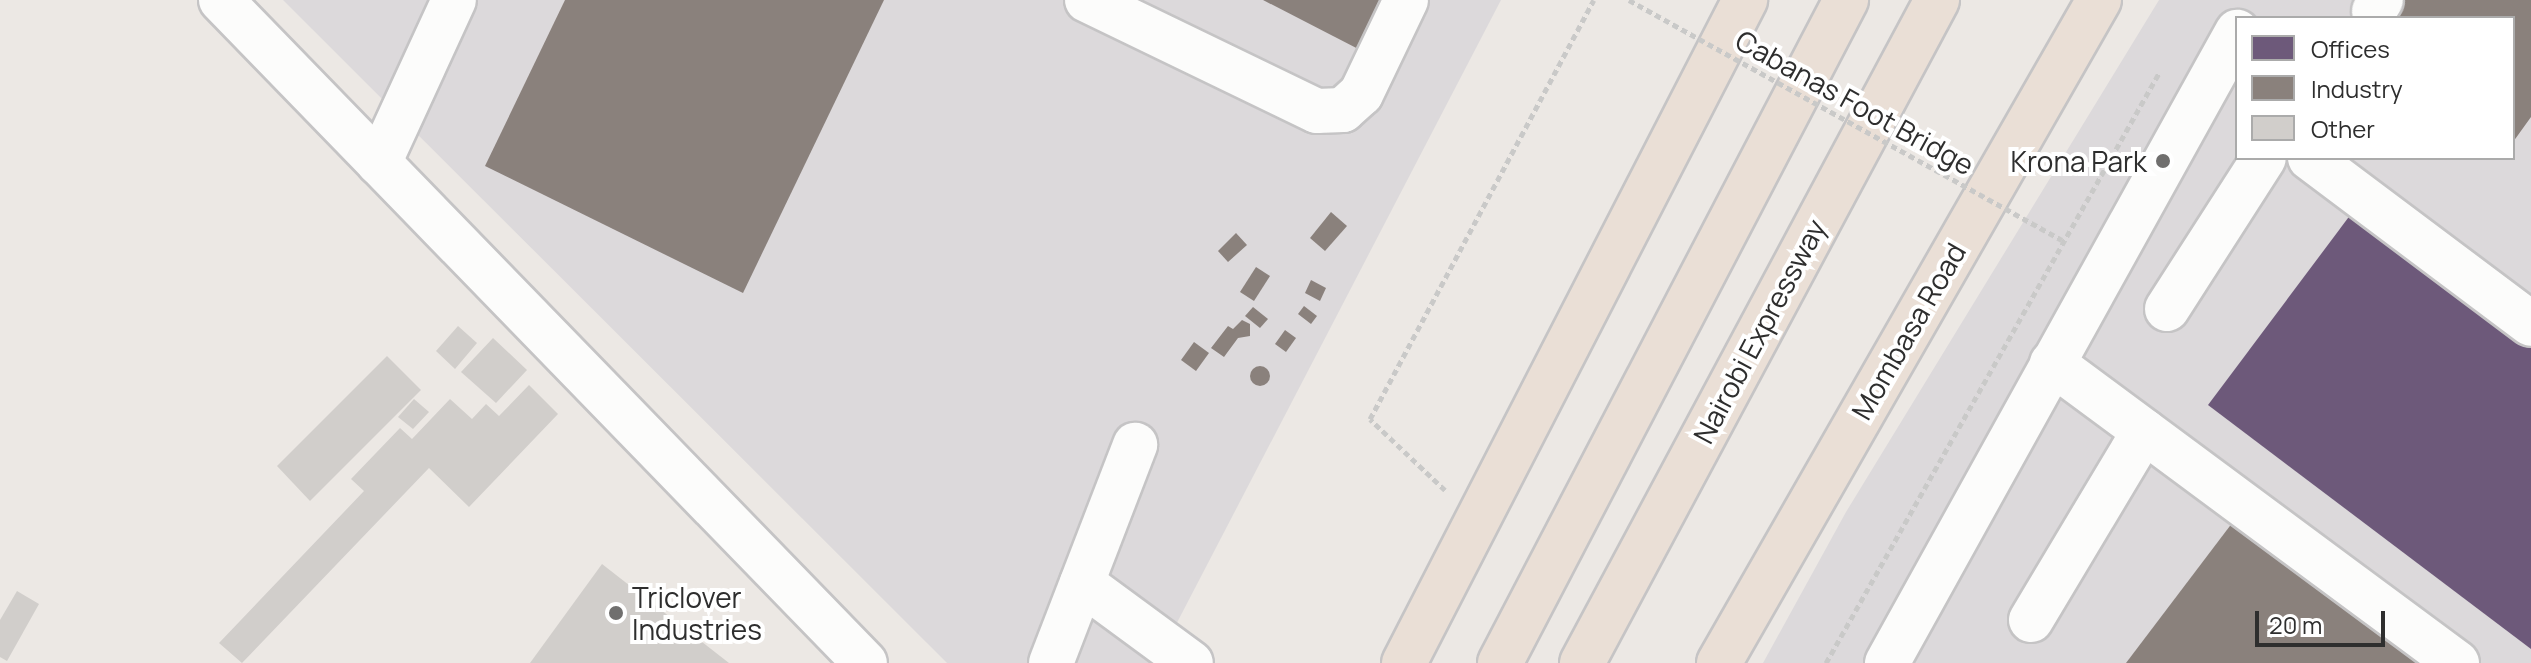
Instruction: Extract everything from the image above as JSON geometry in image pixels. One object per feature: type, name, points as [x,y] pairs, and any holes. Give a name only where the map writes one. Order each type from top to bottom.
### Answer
[{"type":"highway","points":[[1404,663],[1745,0]]},
{"type":"highway","points":[[1500,663],[1846,0]]},
{"type":"highway","name":"Nairobi Expressway","points":[[1582,663],[1937,0]]},
{"type":"highway","name":"Mombasa Road","points":[[1719,663],[2099,0]]},
{"type":"lane","points":[[221,0],[865,663]]},
{"type":"lane","points":[[379,163],[454,0]]},
{"type":"lane","points":[[1087,0],[1317,111],[1343,110],[1361,94],[1406,0]]},
{"type":"lane","points":[[1887,663],[2052,363],[2223,93],[2235,41]]},
{"type":"lane","points":[[2167,309],[2263,160]]},
{"type":"lane","points":[[2313,160],[2531,324]]},
{"type":"lane","points":[[2052,363],[2457,663]]},
{"type":"lane","points":[[2031,620],[2144,431]]},
{"type":"lane","points":[[1051,663],[1135,445]]},
{"type":"lane","points":[[1082,583],[1191,663]]},
{"type":"path","points":[[1478,521],[1370,419],[1594,0]]},
{"type":"path","name":"Cabanas Foot Bridge","points":[[1629,0],[2062,240]]},
{"type":"path","points":[[1826,663],[2062,240],[2163,67]]},
{"type":"shaded area","points":[[283,0],[1501,0],[1156,663],[947,663]]},
{"type":"shaded area","points":[[2159,0],[2531,0],[2531,663],[1763,663],[1846,512]]},
{"type":"building: Offices","points":[[2360,202],[2531,332],[2531,649],[2208,405]]},
{"type":"building: Industry","points":[[565,0],[884,0],[743,293],[485,166]]},
{"type":"building: Industry","points":[[1263,0],[1393,0],[1366,53]]},
{"type":"building: Industry","points":[[2397,0],[2531,0],[2531,117],[2515,139],[2515,16],[2385,16]]},
{"type":"building: Industry","points":[[1331,212],[1347,226],[1325,251],[1310,238]]},
{"type":"building: Industry","points":[[1236,233],[1247,245],[1228,262],[1218,251]]},
{"type":"building: Industry","points":[[1256,267],[1270,276],[1254,301],[1240,292]]},
{"type":"building: Industry","points":[[1311,280],[1326,288],[1320,301],[1305,293]]},
{"type":"building: Industry","points":[[1304,306],[1317,316],[1311,324],[1298,314]]},
{"type":"building: Industry","points":[[1253,307],[1268,319],[1260,328],[1245,316]]},
{"type":"building: Industry","points":[[1242,320],[1250,324],[1250,336],[1238,338],[1224,357],[1211,348],[1228,326],[1233,329]]},
{"type":"building: Industry","points":[[1285,330],[1296,338],[1286,352],[1275,344]]},
{"type":"building: Industry","points":[[1194,342],[1209,353],[1196,371],[1181,360]]},
{"type":"building: Industry","points":[[1260,366],[1267,369],[1270,376],[1267,383],[1260,386],[1253,383],[1250,376],[1253,369]]},
{"type":"building: Industry","points":[[2242,510],[2440,663],[2126,663]]},
{"type":"building: Other","points":[[458,326],[477,343],[455,369],[436,351]]},
{"type":"building: Other","points":[[493,338],[527,370],[496,403],[461,372]]},
{"type":"building: Other","points":[[387,356],[421,390],[310,501],[277,466]]},
{"type":"building: Other","points":[[529,385],[558,414],[469,507],[429,468],[242,663],[219,643],[364,491],[351,479],[400,428],[412,439],[450,399],[472,419],[486,404],[499,416]]},
{"type":"building: Other","points":[[414,399],[429,412],[413,429],[398,417]]},
{"type":"building: Other","name":"Triclover Industries","points":[[602,564],[729,663],[530,663]]},
{"type":"building: Other","points":[[17,591],[39,604],[7,661],[0,657],[0,620]]},
{"type":"place","name":"Krona Park","points":[[2163,161]]},
{"type":"place","name":"Triclover Industries","points":[[616,613]]}]
